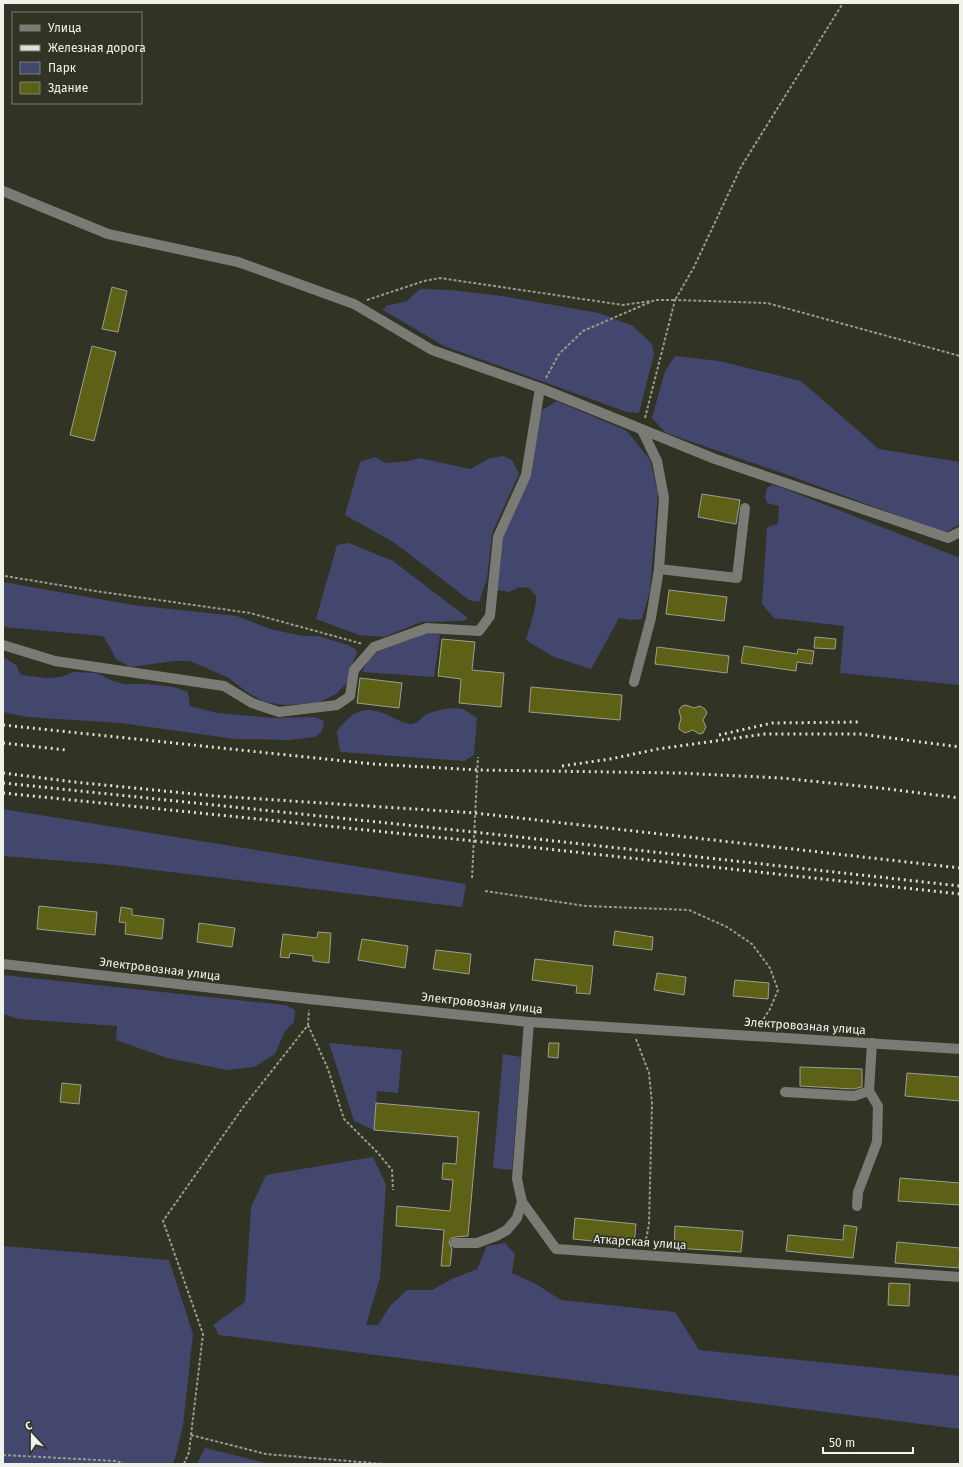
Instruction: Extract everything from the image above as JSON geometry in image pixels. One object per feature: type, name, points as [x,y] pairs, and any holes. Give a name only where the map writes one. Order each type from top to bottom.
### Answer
[{"type":"street","points":[[3,191],[108,234],[238,262],[354,304],[432,350],[540,388],[715,459],[948,538],[960,532]]},
{"type":"street","points":[[3,645],[56,661],[224,686],[252,703],[279,712],[337,705],[350,696],[354,670],[374,647],[427,628],[479,631],[490,616],[498,537],[526,475],[540,388]]},
{"type":"street","points":[[634,682],[651,618],[660,569],[664,498],[658,461],[642,430]]},
{"type":"street","points":[[660,569],[737,578],[745,508]]},
{"type":"street","name":"Электровозная улица","points":[[3,964],[309,999],[529,1022],[960,1049]]},
{"type":"street","name":"Аткарская улица","points":[[529,1022],[517,1179],[522,1202],[556,1249],[960,1277]]},
{"type":"street","points":[[857,1206],[858,1192],[877,1142],[878,1106],[869,1091],[872,1043]]},
{"type":"street","points":[[785,1092],[854,1096],[869,1091]]},
{"type":"street","points":[[455,1243],[477,1243],[507,1230],[517,1218],[522,1202]]},
{"type":"path","points":[[642,430],[675,300],[694,267],[741,168],[843,3]]},
{"type":"path","points":[[354,304],[424,281],[440,278],[622,305],[655,300],[767,303],[960,356]]},
{"type":"path","points":[[540,388],[559,354],[583,331],[655,300]]},
{"type":"path","points":[[5,576],[95,591],[250,613],[374,647]]},
{"type":"path","points":[[472,878],[478,757]]},
{"type":"path","points":[[485,890],[586,906],[689,910],[727,927],[752,944],[770,968],[778,990],[770,1009],[752,1036]]},
{"type":"path","points":[[309,999],[308,1025],[328,1069],[344,1119],[377,1152],[392,1170],[393,1190]]},
{"type":"path","points":[[184,1464],[189,1452],[203,1334],[163,1221],[244,1106],[308,1025]]},
{"type":"path","points":[[632,1028],[649,1074],[652,1103],[648,1224],[643,1255]]},
{"type":"path","points":[[190,1435],[266,1454],[383,1464]]},
{"type":"path","points":[[3,1455],[117,1461],[124,1464]]},
{"type":"green space","points":[[420,289],[450,290],[502,296],[599,313],[633,326],[652,344],[654,354],[639,413],[627,412],[444,346],[383,310],[386,306],[407,301]]},
{"type":"green space","points":[[675,356],[719,361],[801,381],[879,449],[960,462],[960,524],[945,533],[788,475],[666,433],[652,418],[665,371]]},
{"type":"green space","points":[[557,401],[627,431],[650,460],[658,494],[650,590],[642,619],[632,620],[619,618],[591,669],[554,657],[526,640],[536,601],[536,596],[529,588],[519,587],[509,592],[497,590],[501,543],[528,480],[542,410]]},
{"type":"green space","points":[[503,456],[512,460],[519,474],[492,533],[487,579],[479,602],[469,600],[395,543],[345,515],[360,462],[375,457],[386,463],[409,461],[420,458],[470,469],[490,458]]},
{"type":"green space","points":[[772,485],[960,558],[960,685],[840,673],[844,626],[774,618],[762,604],[767,527],[778,524],[779,506],[767,503],[765,497],[767,488]]},
{"type":"green space","points":[[349,543],[393,561],[468,618],[464,621],[421,622],[384,637],[359,635],[316,619],[337,545]]},
{"type":"green space","points":[[3,582],[133,605],[237,616],[270,629],[303,636],[318,636],[348,645],[355,649],[357,653],[350,669],[347,683],[336,694],[318,703],[285,705],[264,702],[247,692],[229,678],[190,661],[175,661],[130,667],[116,659],[103,636],[3,627]]},
{"type":"green space","points":[[427,632],[440,635],[434,677],[362,672],[367,662],[380,649],[409,640]]},
{"type":"green space","points":[[3,657],[16,665],[21,675],[47,678],[61,677],[74,672],[97,673],[110,680],[124,684],[148,684],[174,687],[188,692],[190,706],[217,713],[272,718],[315,717],[324,721],[322,731],[315,737],[289,740],[235,739],[121,723],[27,717],[3,712]]},
{"type":"green space","points":[[454,708],[463,709],[477,718],[474,755],[464,761],[340,752],[337,731],[355,713],[368,710],[375,711],[402,722],[412,724],[430,713]]},
{"type":"green space","points":[[3,809],[466,884],[462,907],[104,864],[3,856]]},
{"type":"green space","points":[[3,975],[285,1005],[295,1010],[294,1022],[285,1031],[275,1054],[254,1067],[227,1070],[167,1058],[116,1040],[117,1026],[19,1019],[3,1014]]},
{"type":"green space","points":[[329,1043],[402,1050],[398,1093],[377,1091],[374,1130],[354,1121]]},
{"type":"green space","points":[[503,1054],[521,1057],[512,1170],[493,1168]]},
{"type":"green space","points":[[373,1157],[386,1184],[380,1278],[366,1325],[378,1325],[390,1306],[407,1290],[432,1290],[454,1278],[477,1269],[487,1246],[505,1243],[515,1254],[512,1273],[536,1284],[561,1300],[675,1312],[699,1350],[960,1376],[960,1429],[219,1335],[213,1325],[245,1302],[251,1207],[266,1175]]},
{"type":"green space","points":[[3,1246],[169,1260],[193,1334],[183,1426],[175,1459],[172,1464],[3,1464]]},
{"type":"green space","points":[[205,1448],[270,1464],[197,1464]]},
{"type":"building","points":[[112,287],[127,291],[118,332],[102,329]]},
{"type":"building","points":[[92,346],[116,352],[94,441],[70,435]]},
{"type":"building","points":[[702,494],[740,500],[736,524],[698,517]]},
{"type":"building","points":[[669,590],[727,597],[724,621],[666,614]]},
{"type":"building","points":[[815,637],[836,639],[835,649],[814,648]]},
{"type":"building","points":[[442,639],[475,642],[472,670],[504,673],[501,707],[459,703],[461,679],[438,676]]},
{"type":"building","points":[[744,646],[797,654],[798,649],[814,651],[812,664],[797,662],[796,671],[741,663]]},
{"type":"building","points":[[657,647],[729,656],[727,673],[655,664]]},
{"type":"building","points":[[360,678],[402,683],[399,708],[357,703]]},
{"type":"building","points":[[531,687],[622,695],[620,720],[529,712]]},
{"type":"building","points":[[686,705],[694,708],[700,706],[705,709],[707,713],[703,720],[706,727],[703,733],[699,734],[693,730],[685,733],[679,729],[681,719],[679,710],[682,706]]},
{"type":"building","points":[[39,906],[97,912],[95,935],[37,929]]},
{"type":"building","points":[[121,907],[132,909],[132,915],[164,919],[162,939],[125,934],[126,923],[119,922]]},
{"type":"building","points":[[199,923],[235,928],[232,947],[197,942]]},
{"type":"building","points":[[615,931],[653,937],[652,950],[613,945]]},
{"type":"building","points":[[318,932],[331,933],[329,963],[313,961],[313,956],[290,953],[289,958],[280,957],[283,934],[317,938]]},
{"type":"building","points":[[362,939],[408,946],[405,968],[358,960]]},
{"type":"building","points":[[436,950],[471,954],[469,974],[433,969]]},
{"type":"building","points":[[535,959],[593,966],[590,994],[576,993],[577,986],[532,980]]},
{"type":"building","points":[[657,973],[686,977],[684,995],[654,990]]},
{"type":"building","points":[[735,980],[769,983],[768,999],[733,996]]},
{"type":"building","points":[[549,1043],[559,1043],[558,1058],[548,1057]]},
{"type":"building","points":[[800,1067],[862,1069],[862,1087],[853,1089],[800,1086]]},
{"type":"building","points":[[907,1073],[960,1077],[960,1101],[905,1096]]},
{"type":"building","points":[[62,1083],[81,1085],[79,1104],[60,1102]]},
{"type":"building","points":[[376,1103],[479,1112],[468,1236],[450,1239],[449,1243],[452,1249],[450,1266],[441,1266],[444,1230],[396,1226],[397,1206],[450,1211],[453,1180],[442,1179],[443,1163],[456,1164],[458,1137],[374,1130]]},
{"type":"building","points":[[900,1178],[960,1183],[960,1205],[898,1201]]},
{"type":"building","points":[[575,1218],[636,1224],[634,1245],[573,1239]]},
{"type":"building","points":[[844,1225],[857,1227],[853,1258],[786,1251],[788,1235],[843,1240]]},
{"type":"building","points":[[675,1226],[743,1231],[741,1252],[674,1248]]},
{"type":"building","points":[[897,1242],[960,1248],[959,1268],[895,1263]]},
{"type":"building","points":[[889,1283],[910,1284],[909,1306],[888,1305]]},
{"type":"railway","points":[[719,735],[772,723],[859,722]]},
{"type":"railway","points":[[3,725],[373,764],[478,770],[679,773],[781,778],[960,798]]},
{"type":"railway","points":[[562,766],[610,759],[658,749],[765,734],[860,734],[960,747]]},
{"type":"railway","points":[[3,743],[66,750]]},
{"type":"railway","points":[[3,773],[74,782],[215,796],[475,813],[960,868]]},
{"type":"railway","points":[[3,783],[474,832],[960,886]]},
{"type":"railway","points":[[3,793],[474,841],[960,894]]}]
